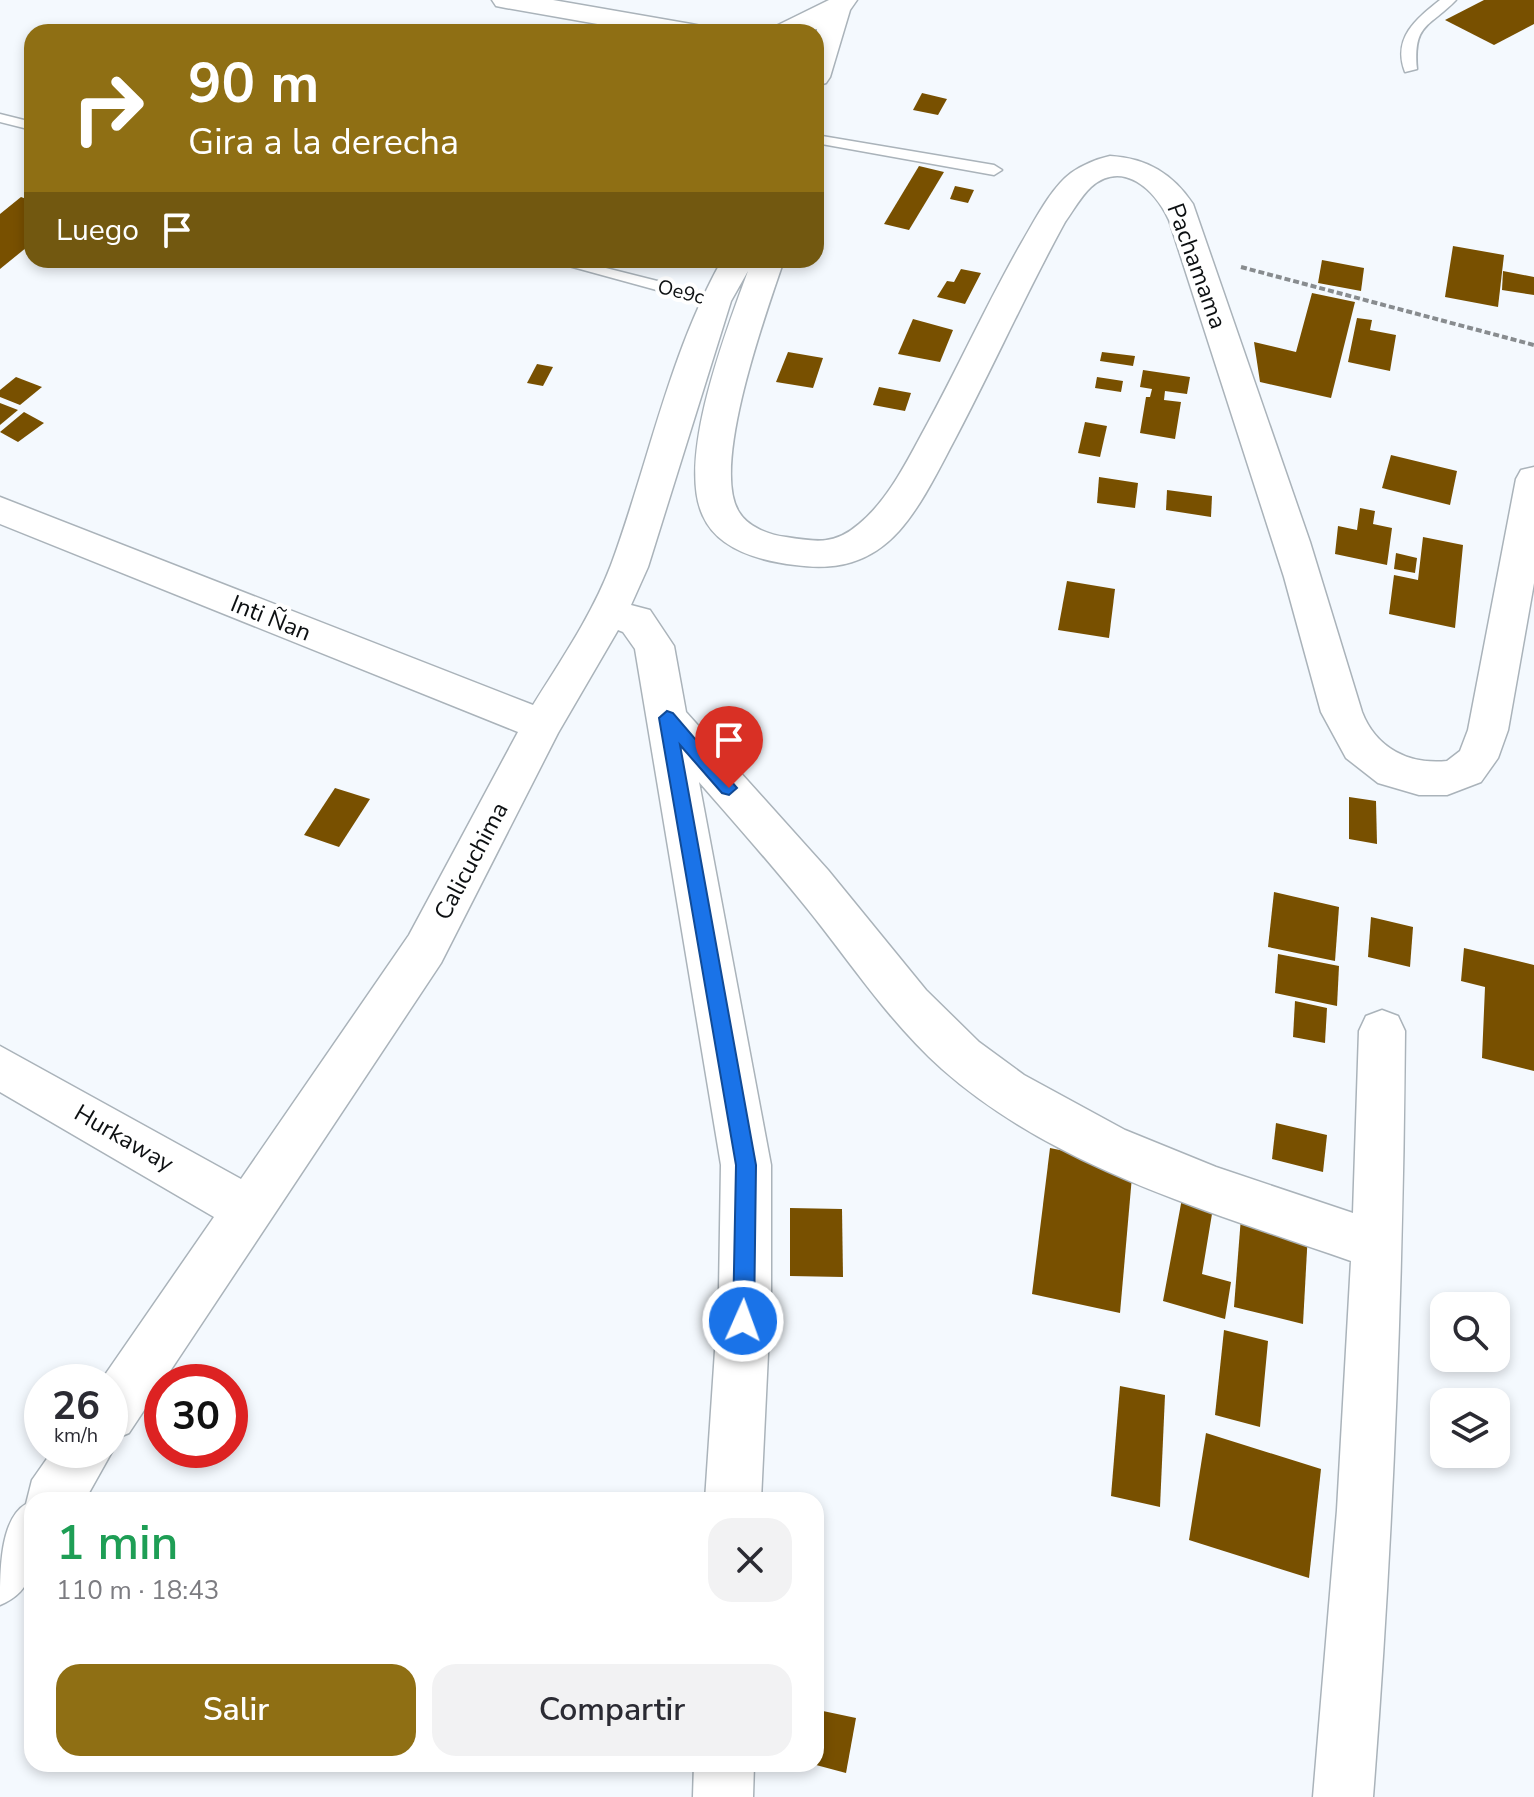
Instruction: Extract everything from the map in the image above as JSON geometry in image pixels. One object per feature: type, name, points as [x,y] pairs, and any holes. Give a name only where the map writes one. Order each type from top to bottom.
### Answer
[{"type":"street","points":[[506,0],[645,24]]},
{"type":"street","points":[[802,24],[840,5]]},
{"type":"street","points":[[824,53],[840,5]]},
{"type":"street","name":"Pachamama","points":[[765,268],[734,354],[723,409],[713,472],[718,514],[746,540],[783,551],[816,554],[854,549],[879,529],[915,479],[1043,232],[1087,171],[1108,165],[1139,171],[1156,180],[1172,194],[1196,257],[1273,480],[1350,733],[1382,767],[1407,779],[1433,781],[1457,776],[1474,765],[1488,730],[1534,479]]},
{"type":"street","name":"Calicuchima","points":[[128,1387],[425,949],[542,725],[608,614],[629,567],[715,301],[734,268]]},
{"type":"street","name":"Inti Ñan","points":[[0,510],[542,725]]},
{"type":"street","points":[[608,614],[636,620],[654,646],[746,1165],[745,1291],[733,1492]]},
{"type":"street","points":[[667,718],[831,905],[912,1008],[962,1058],[1066,1128],[1255,1203],[1379,1246]]},
{"type":"street","points":[[1343,1797],[1363,1574],[1379,1246],[1382,1031]]},
{"type":"street","name":"Hurkaway","points":[[0,1067],[248,1210]]},
{"type":"street","points":[[57,1492],[74,1468]]},
{"type":"street","points":[[0,1577],[24,1541]]},
{"type":"street","points":[[723,1797],[724,1772]]},
{"type":"lane","points":[[1410,69],[1407,41],[1415,27],[1449,0]]},
{"type":"lane","points":[[0,118],[24,124]]},
{"type":"lane","points":[[824,140],[994,170]]},
{"type":"lane","name":"Oe9c","points":[[586,268],[715,301]]},
{"type":"path","points":[[1196,257],[1303,281],[1534,345]]},
{"type":"building","points":[[1484,0],[1534,0],[1534,24],[1494,45],[1445,20]]},
{"type":"building","points":[[922,93],[947,99],[938,115],[913,110]]},
{"type":"building","points":[[919,166],[944,172],[909,230],[884,224]]},
{"type":"building","points":[[955,186],[974,190],[968,203],[950,199]]},
{"type":"building","points":[[21,197],[24,198],[24,250],[0,269],[0,214]]},
{"type":"building","points":[[1453,246],[1504,255],[1498,307],[1445,297]]},
{"type":"building","points":[[1322,260],[1364,268],[1361,291],[1318,283]]},
{"type":"building","points":[[961,269],[981,273],[965,304],[937,297],[947,281],[954,282]]},
{"type":"building","points":[[1503,271],[1534,277],[1534,295],[1502,290]]},
{"type":"building","points":[[1312,293],[1355,302],[1331,398],[1260,382],[1254,342],[1296,352]]},
{"type":"building","points":[[1357,318],[1372,320],[1370,330],[1396,335],[1390,371],[1348,362]]},
{"type":"building","points":[[913,319],[953,330],[940,362],[898,354]]},
{"type":"building","points":[[788,352],[823,358],[813,388],[776,382]]},
{"type":"building","points":[[1102,352],[1135,356],[1133,366],[1100,361]]},
{"type":"building","points":[[537,364],[553,367],[543,386],[527,383]]},
{"type":"building","points":[[1143,370],[1190,377],[1187,394],[1165,391],[1164,400],[1181,402],[1175,439],[1140,433],[1146,397],[1150,397],[1152,389],[1140,387]]},
{"type":"building","points":[[16,377],[42,387],[20,405],[0,397],[0,390]]},
{"type":"building","points":[[1097,377],[1123,381],[1121,392],[1095,388]]},
{"type":"building","points":[[879,387],[911,393],[905,411],[873,405]]},
{"type":"building","points":[[0,403],[18,410],[0,425]]},
{"type":"building","points":[[24,412],[44,423],[18,442],[0,432]]},
{"type":"building","points":[[1085,422],[1107,426],[1100,457],[1078,453]]},
{"type":"building","points":[[1391,455],[1457,471],[1450,505],[1382,488]]},
{"type":"building","points":[[1099,477],[1138,483],[1135,508],[1097,503]]},
{"type":"building","points":[[1167,490],[1212,496],[1211,517],[1166,510]]},
{"type":"building","points":[[1360,508],[1375,511],[1373,524],[1392,528],[1387,565],[1335,554],[1338,526],[1357,530]]},
{"type":"building","points":[[1423,537],[1463,545],[1455,628],[1389,614],[1394,575],[1418,580]]},
{"type":"building","points":[[1396,553],[1417,558],[1415,573],[1394,569]]},
{"type":"building","points":[[1067,581],[1115,589],[1109,638],[1058,630]]},
{"type":"building","points":[[335,788],[370,799],[339,847],[304,835]]},
{"type":"building","points":[[1349,797],[1376,801],[1377,844],[1349,839]]},
{"type":"building","points":[[1274,892],[1339,907],[1335,961],[1268,947]]},
{"type":"building","points":[[1371,917],[1413,927],[1410,967],[1368,957]]},
{"type":"building","points":[[1464,948],[1534,965],[1534,1071],[1482,1058],[1485,987],[1461,981]]},
{"type":"building","points":[[1278,954],[1339,966],[1337,1006],[1275,993]]},
{"type":"building","points":[[1295,1001],[1327,1008],[1325,1043],[1293,1037]]},
{"type":"building","points":[[1276,1123],[1327,1135],[1323,1172],[1272,1159]]},
{"type":"building","points":[[1050,1148],[1133,1165],[1120,1313],[1032,1294]]},
{"type":"building","points":[[1183,1193],[1214,1202],[1202,1274],[1231,1282],[1225,1319],[1163,1301]]},
{"type":"building","points":[[790,1208],[842,1209],[843,1277],[790,1276]]},
{"type":"building","points":[[1241,1217],[1308,1232],[1303,1324],[1234,1307]]},
{"type":"building","points":[[1224,1330],[1268,1341],[1260,1427],[1215,1415]]},
{"type":"building","points":[[1120,1386],[1165,1395],[1160,1507],[1111,1496]]},
{"type":"building","points":[[1206,1433],[1321,1469],[1309,1578],[1189,1540]]},
{"type":"building","points":[[824,1711],[856,1718],[846,1773],[824,1767]]},
{"type":"route","points":[[729,788],[667,718],[716,980],[746,1165],[743,1321]]}]
